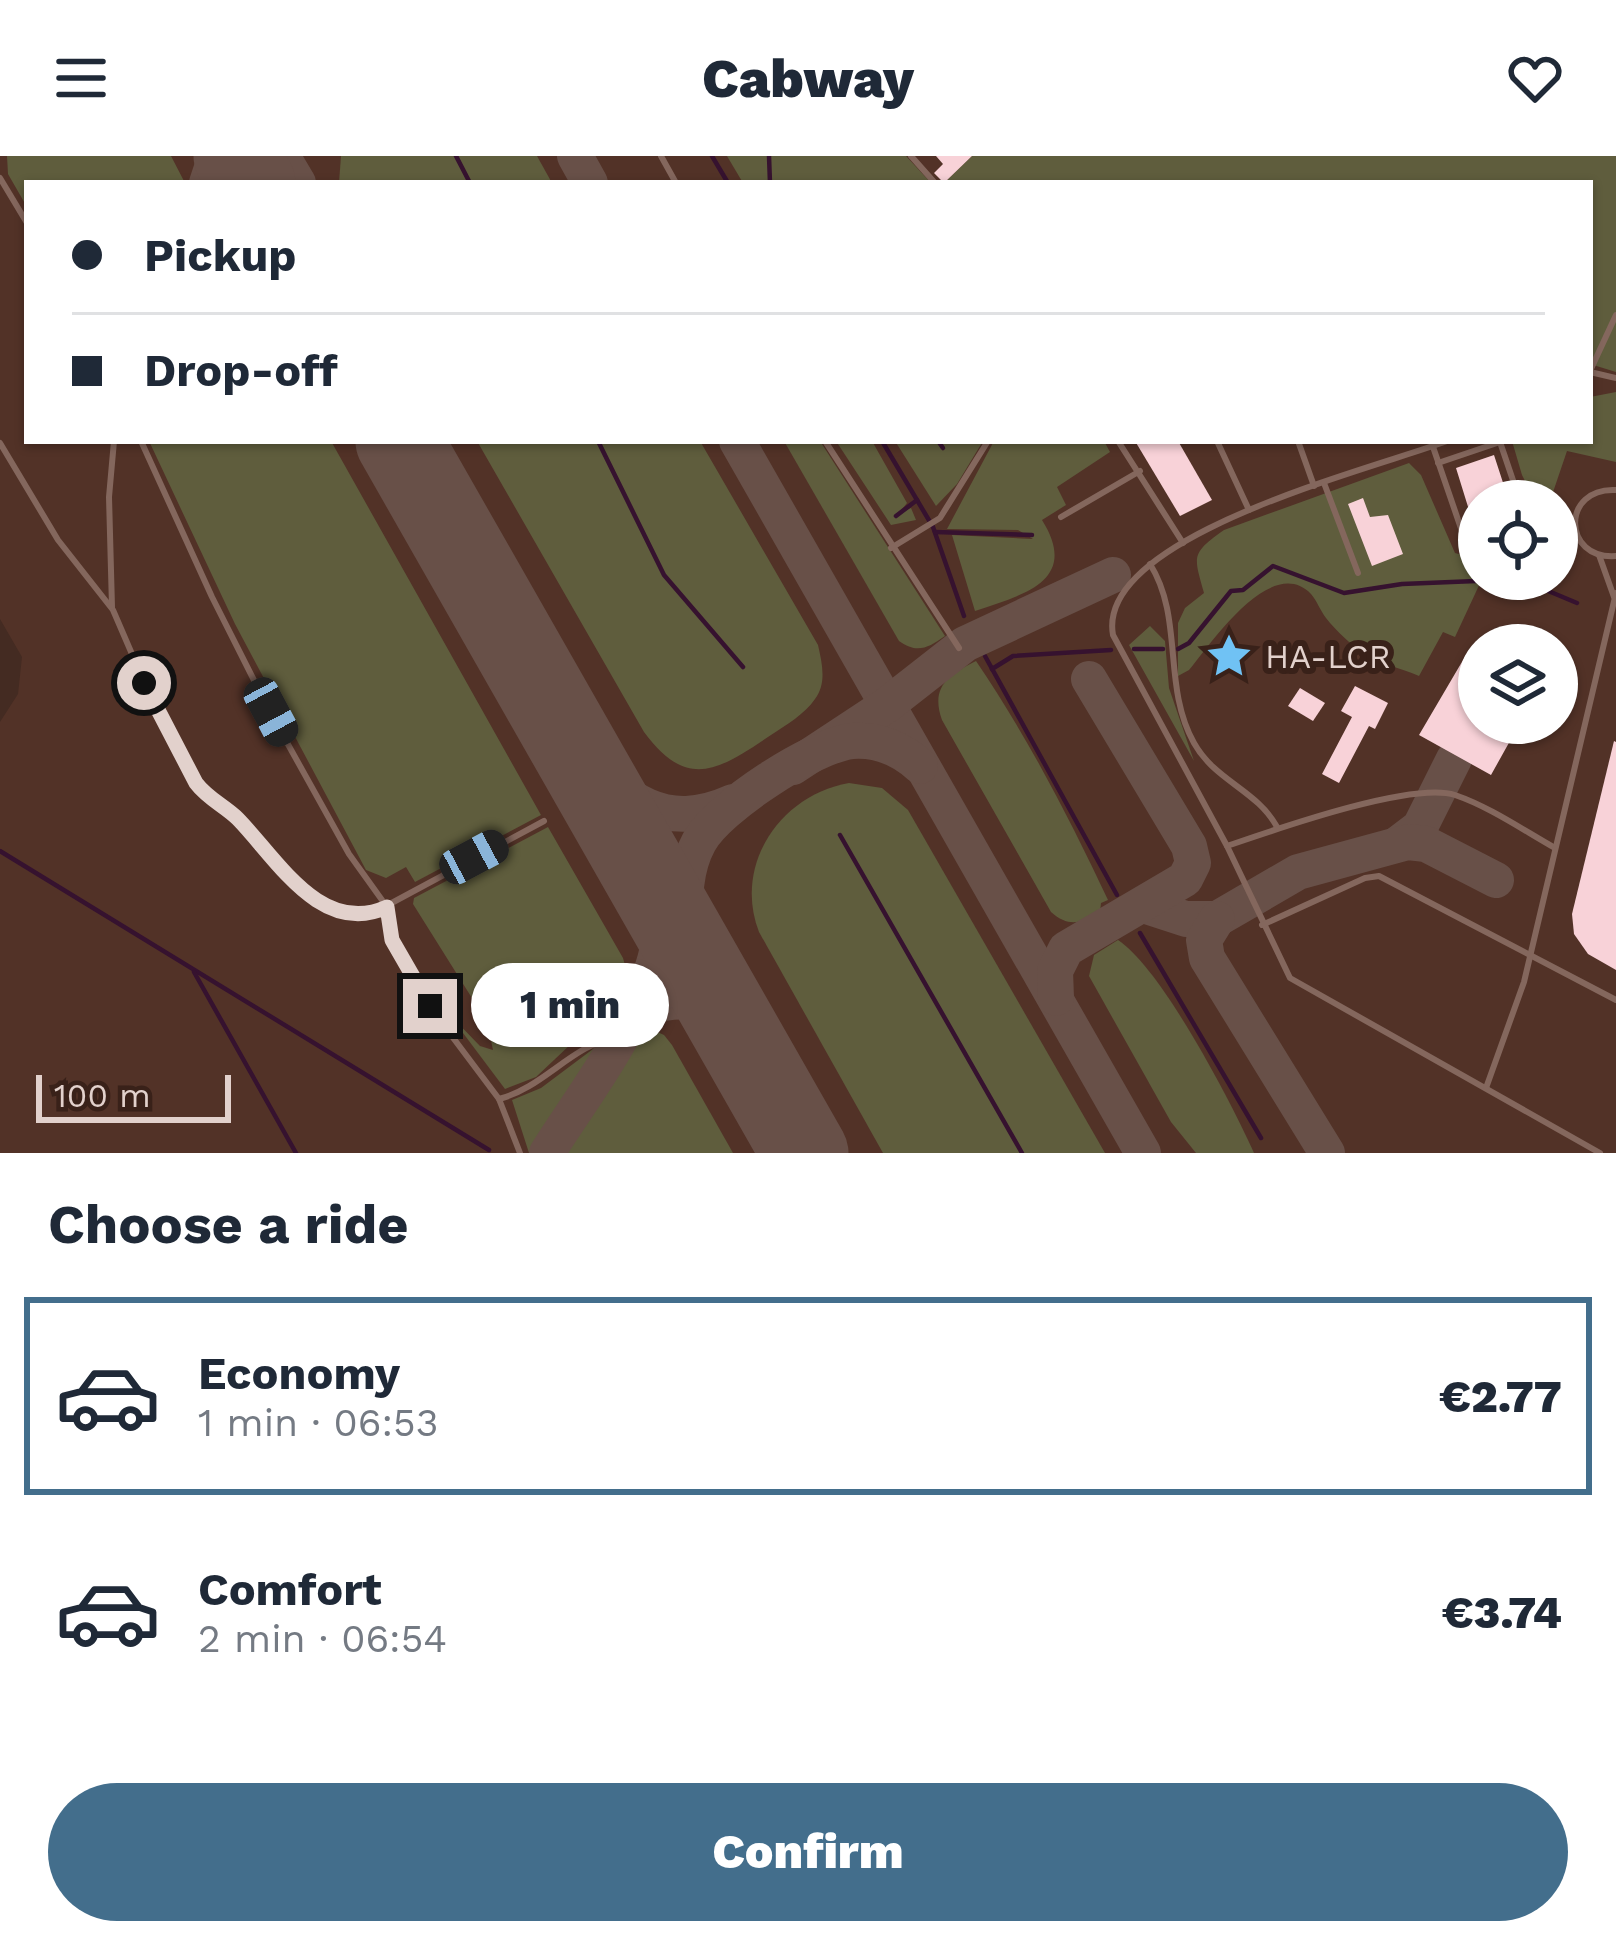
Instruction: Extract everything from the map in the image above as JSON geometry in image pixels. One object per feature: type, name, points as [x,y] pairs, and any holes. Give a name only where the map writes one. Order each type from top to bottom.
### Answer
[{"type":"lane","points":[[911,156],[932,180]]},
{"type":"lane","points":[[0,178],[24,218]]},
{"type":"lane","points":[[1593,365],[1616,315]]},
{"type":"lane","points":[[0,443],[58,540],[113,610],[163,726],[204,794],[233,814],[306,893],[356,915],[387,907],[544,821]]},
{"type":"lane","points":[[113,610],[109,497],[114,444]]},
{"type":"lane","points":[[142,444],[279,728],[349,854],[387,907],[392,940],[409,972],[499,1099],[520,1153]]},
{"type":"lane","points":[[827,444],[959,648]]},
{"type":"lane","points":[[891,548],[940,518],[986,444]]},
{"type":"lane","points":[[1120,444],[1183,543]]},
{"type":"lane","points":[[1217,444],[1249,510]]},
{"type":"lane","points":[[1299,444],[1314,486]]},
{"type":"lane","points":[[1458,520],[1432,444],[1249,510],[1183,543],[1150,564],[1119,596],[1113,611],[1113,635],[1227,846],[1283,969],[1296,983],[1600,1153]]},
{"type":"lane","points":[[1438,463],[1494,444]]},
{"type":"lane","points":[[1501,444],[1513,480]]},
{"type":"lane","points":[[1061,517],[1140,471]]},
{"type":"lane","points":[[1324,483],[1358,573]]},
{"type":"lane","points":[[1486,1089],[1530,956],[1615,596],[1599,556],[1579,540],[1576,514],[1592,494],[1616,490]]},
{"type":"lane","points":[[1599,556],[1616,556]]},
{"type":"lane","points":[[1150,564],[1167,603],[1174,690],[1194,743],[1215,772],[1257,798],[1278,829]]},
{"type":"lane","points":[[1227,846],[1438,791],[1470,802],[1555,848]]},
{"type":"lane","points":[[1262,925],[1379,876],[1616,1000]]},
{"type":"lane","points":[[499,1099],[530,1089],[586,1045],[619,1036]]},
{"type":"shaded area","points":[[0,156],[1616,156],[1616,1153],[0,1153],[0,722],[18,694],[22,657],[0,619]]},
{"type":"shaded area","points":[[7,156],[171,156],[183,180],[24,180],[24,202],[8,174]]},
{"type":"shaded area","points":[[341,156],[537,156],[550,180],[339,180]]},
{"type":"shaded area","points":[[727,156],[906,156],[928,180],[741,180]]},
{"type":"shaded area","points":[[972,156],[1616,156],[1616,372],[1593,365],[1593,180],[947,180]]},
{"type":"shaded area","points":[[1616,392],[1616,462],[1567,451],[1557,480],[1524,480],[1513,444],[1593,444],[1593,396]]},
{"type":"shaded area","points":[[150,444],[333,444],[541,815],[415,882],[406,867],[386,878],[366,870],[235,624]]},
{"type":"shaded area","points":[[479,444],[702,444],[818,645],[822,680],[811,704],[720,765],[705,769],[675,763],[644,732]]},
{"type":"shaded area","points":[[786,444],[822,444],[945,636],[922,648],[899,641]]},
{"type":"shaded area","points":[[838,444],[874,444],[907,503],[899,513],[911,508],[916,520],[891,525]]},
{"type":"shaded area","points":[[897,444],[981,444],[957,484],[936,506]]},
{"type":"shaded area","points":[[992,444],[1106,444],[1110,452],[1057,487],[1066,505],[1042,520],[1052,541],[1050,572],[1027,592],[975,611],[952,535],[1033,539],[1018,530],[947,529]]},
{"type":"shaded area","points":[[1409,463],[1421,475],[1458,554],[1458,600],[1472,600],[1455,637],[1443,632],[1419,676],[1367,657],[1330,623],[1311,594],[1295,584],[1278,585],[1243,607],[1189,670],[1178,676],[1178,623],[1185,608],[1204,593],[1198,557],[1224,530]]},
{"type":"shaded area","points":[[1150,626],[1165,641],[1169,688],[1194,761],[1129,645]]},
{"type":"shaded area","points":[[976,661],[1013,718],[1108,900],[1087,919],[1070,922],[1051,912],[942,720],[938,698],[944,683]]},
{"type":"shaded area","points":[[849,783],[882,788],[908,810],[1105,1153],[883,1153],[759,932],[753,907],[752,882],[768,837],[802,802]]},
{"type":"shaded area","points":[[548,827],[623,958],[632,990],[612,1027],[572,1043],[536,1077],[505,1089],[448,1013],[480,1046],[493,1050],[487,1022],[413,904],[414,898]]},
{"type":"shaded area","points":[[1118,940],[1136,955],[1174,1007],[1254,1153],[1196,1153],[1171,1122],[1089,976],[1094,955]]},
{"type":"shaded area","points":[[649,1028],[672,1045],[733,1153],[561,1153],[633,1037]]},
{"type":"shaded area","points":[[601,1043],[529,1153],[512,1100],[541,1088]]},
{"type":"building","points":[[936,156],[972,156],[947,180],[934,173],[943,164]]},
{"type":"building","points":[[1137,444],[1180,444],[1212,500],[1180,516]]},
{"type":"building","points":[[1494,455],[1502,480],[1460,480],[1456,468]]},
{"type":"building","points":[[1363,498],[1370,517],[1388,515],[1403,554],[1372,566],[1348,504]]},
{"type":"building","points":[[1458,669],[1458,744],[1508,744],[1491,775],[1419,735]]},
{"type":"building","points":[[1355,686],[1388,703],[1375,729],[1369,726],[1339,783],[1322,774],[1352,717],[1341,711]]},
{"type":"building","points":[[1300,688],[1325,703],[1313,721],[1288,706]]},
{"type":"building","points":[[1614,741],[1616,970],[1588,954],[1574,934],[1572,914]]},
{"type":"waterway","points":[[456,156],[468,180]]},
{"type":"waterway","points":[[712,156],[726,180]]},
{"type":"waterway","points":[[769,156],[770,180]]},
{"type":"waterway","points":[[599,444],[664,575],[743,667]]},
{"type":"waterway","points":[[884,444],[933,527],[964,616]]},
{"type":"waterway","points":[[940,444],[943,448]]},
{"type":"waterway","points":[[896,516],[917,500]]},
{"type":"waterway","points":[[935,532],[1032,535]]},
{"type":"waterway","points":[[1178,649],[1189,643],[1231,591],[1243,590],[1273,566],[1344,593],[1402,584],[1501,580],[1534,585],[1577,603]]},
{"type":"waterway","points":[[1134,649],[1163,649]]},
{"type":"waterway","points":[[992,669],[1013,656],[1111,650]]},
{"type":"waterway","points":[[985,656],[1117,895]]},
{"type":"waterway","points":[[840,835],[1022,1153]]},
{"type":"waterway","points":[[0,851],[489,1150]]},
{"type":"waterway","points":[[1140,933],[1261,1138]]},
{"type":"waterway","points":[[194,972],[296,1153]]},
{"type":"taxiway","points":[[208,180],[224,156]]},
{"type":"taxiway","points":[[278,156],[296,180]]},
{"type":"taxiway","points":[[575,156],[588,180]]},
{"type":"taxiway","points":[[739,444],[1143,1153]]},
{"type":"taxiway","points":[[793,767],[887,705],[965,644],[1113,575]]},
{"type":"taxiway","points":[[1056,998],[1055,971],[1066,949],[1185,879],[1193,863],[1189,846],[1089,679]]},
{"type":"taxiway","points":[[685,942],[686,891],[699,842],[746,796],[792,765],[852,741],[889,746],[920,766]]},
{"type":"taxiway","points":[[573,747],[626,794],[663,811],[684,814],[733,802]]},
{"type":"taxiway","points":[[1399,843],[1420,827],[1454,759]]},
{"type":"taxiway","points":[[1143,905],[1186,919],[1217,919],[1298,872],[1408,842],[1426,844],[1496,880]]},
{"type":"taxiway","points":[[547,1153],[606,1063],[643,993],[656,958],[661,925],[657,894]]},
{"type":"taxiway","points":[[1217,919],[1204,940],[1207,958],[1327,1153]]},
{"type":"taxiway","points":[[628,1024],[652,1007],[680,1002],[708,1007],[731,1024]]},
{"type":"runway","points":[[237,156],[250,180]]},
{"type":"runway","points":[[401,444],[805,1153]]},
{"type":"place","name":"HA-LCR","points":[[1229,656]]},
{"type":"route","points":[[144,683],[163,726],[204,794],[233,814],[292,882],[322,902],[356,915],[387,907],[392,940],[430,1006]]}]
